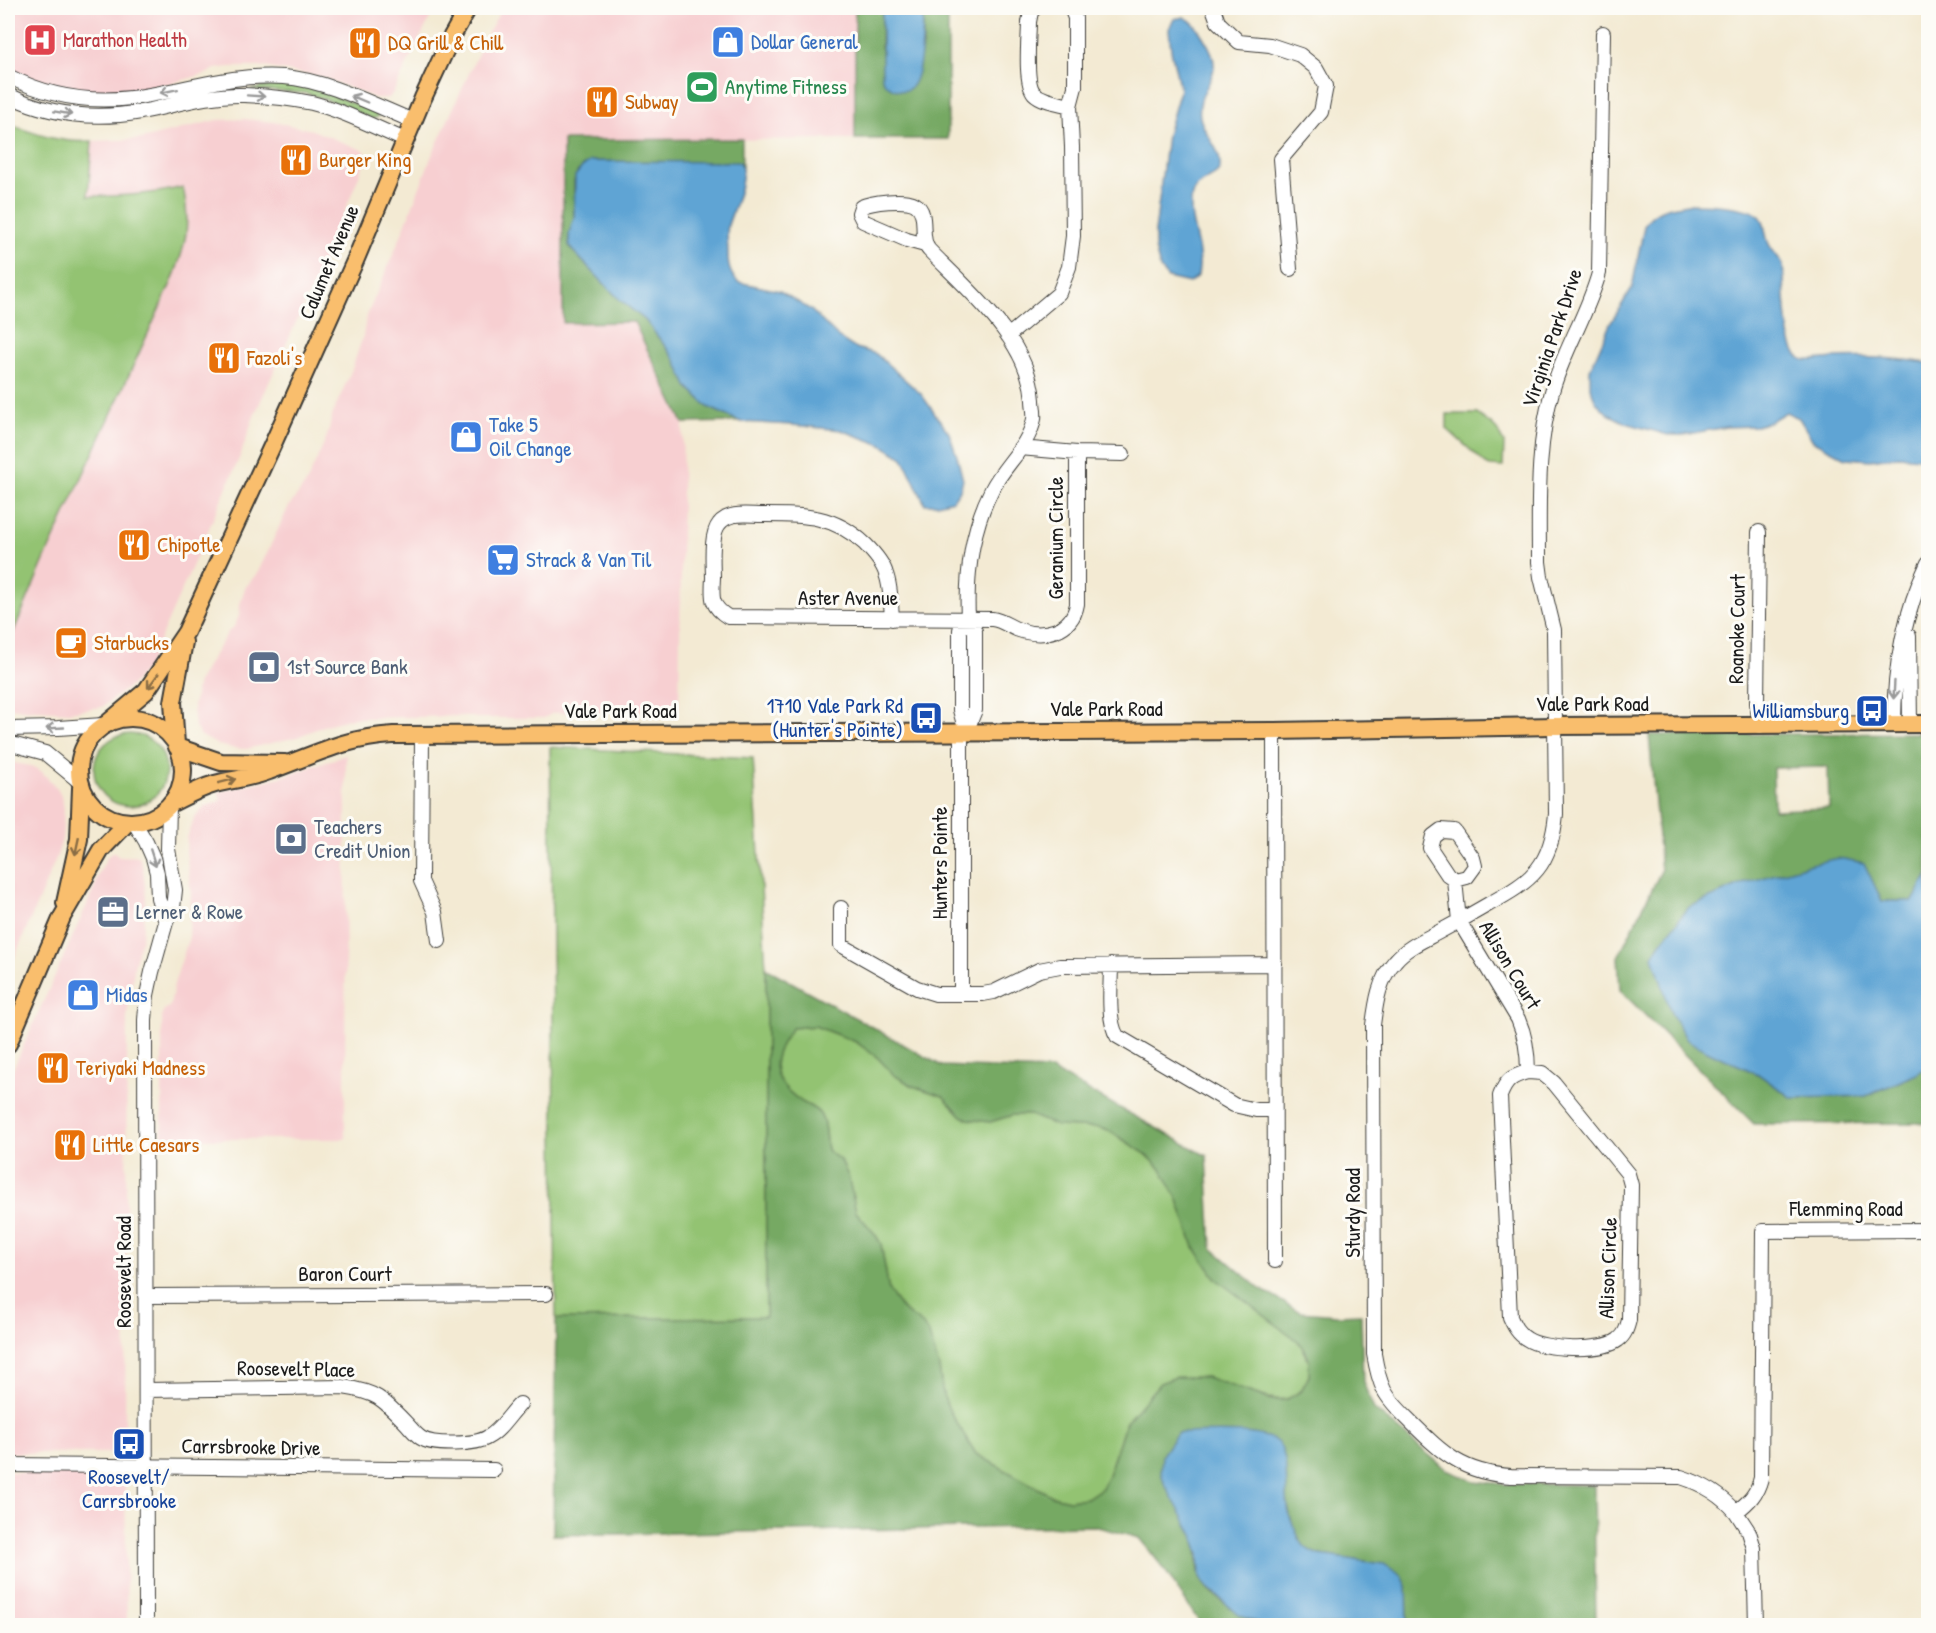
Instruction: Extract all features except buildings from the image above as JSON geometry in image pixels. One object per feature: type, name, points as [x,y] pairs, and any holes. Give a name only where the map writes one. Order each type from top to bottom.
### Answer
[{"type":"main road","name":"Calumet Avenue","points":[[106,723],[146,691],[186,632],[350,272],[413,121],[451,38],[468,8]]},
{"type":"main road","name":"Calumet Avenue","points":[[176,745],[173,702],[186,632]]},
{"type":"main road","points":[[8,1044],[62,917],[101,850],[131,822],[153,817],[171,804],[179,789],[182,764],[176,745],[165,732],[148,721],[126,718],[106,723],[92,734],[83,748],[79,762],[79,839],[62,917]]},
{"type":"main road","name":"Vale Park Road","points":[[171,804],[211,785],[269,771],[351,740],[372,736],[1274,731],[1554,726],[1929,724]]},
{"type":"main road","name":"Vale Park Road","points":[[176,745],[221,762],[288,763]]},
{"type":"main road","points":[[80,785],[92,803],[103,813],[131,822]]},
{"type":"street","points":[[1035,8],[1031,12],[1029,21],[1029,84],[1034,93],[1042,98],[1070,106]]},
{"type":"street","points":[[1008,336],[1059,294],[1069,267],[1073,236],[1070,106],[1075,87],[1075,18],[1071,8]]},
{"type":"street","points":[[1213,8],[1218,21],[1239,42],[1270,45],[1299,55],[1316,68],[1326,86],[1321,112],[1281,159],[1290,269]]},
{"type":"street","name":"Virginia Park Drive","points":[[1554,726],[1554,630],[1539,562],[1540,452],[1545,416],[1553,386],[1591,299],[1599,273],[1603,33]]},
{"type":"street","points":[[8,76],[25,85],[48,92],[87,99],[151,94],[226,79],[285,77],[302,79],[338,90],[413,121]]},
{"type":"street","points":[[8,95],[48,110],[82,116],[142,111],[209,96],[243,95],[289,98],[336,111],[405,140]]},
{"type":"street","points":[[890,202],[910,202],[918,206],[922,214],[925,245],[907,240],[863,220],[859,213],[861,207],[870,203],[890,202]]},
{"type":"street","name":"Hunters Pointe","points":[[925,245],[988,311],[1021,354],[1032,388],[1034,417],[1029,434],[993,488],[981,516],[971,557],[967,600],[968,618],[975,631],[975,710],[963,732],[961,994]]},
{"type":"street","points":[[1020,448],[1123,454]]},
{"type":"street","name":"Geranium Circle","points":[[968,618],[996,619],[1019,630],[1041,634],[1055,631],[1072,618],[1077,604],[1077,453]]},
{"type":"street","name":"Aster Avenue","points":[[892,619],[886,574],[873,551],[841,526],[824,519],[804,515],[732,515],[719,524],[713,539],[712,600],[718,611],[728,617],[892,619],[968,618]]},
{"type":"street","name":"Roanoke Court","points":[[1759,532],[1757,703],[1760,726]]},
{"type":"street","points":[[1902,725],[1909,616],[1922,576],[1929,563]]},
{"type":"street","points":[[8,729],[58,728],[106,723]]},
{"type":"street","name":"Sturdy Road","points":[[1554,726],[1556,814],[1554,835],[1546,856],[1534,874],[1519,888],[1411,947],[1395,961],[1383,980],[1376,1001],[1374,1025],[1374,1354],[1377,1372],[1384,1391],[1395,1406],[1438,1449],[1454,1461],[1473,1470],[1492,1475],[1511,1476],[1681,1477],[1714,1491],[1736,1512],[1749,1532],[1754,1548],[1756,1626]]},
{"type":"street","points":[[1274,731],[1275,1261]]},
{"type":"street","points":[[422,735],[421,881],[435,912],[438,941]]},
{"type":"street","points":[[8,743],[45,753],[80,785]]},
{"type":"street","name":"Roosevelt Road","points":[[146,1626],[145,1020],[150,984],[166,922],[173,908],[175,890],[168,849],[171,804]]},
{"type":"street","points":[[131,822],[146,842],[153,858],[157,873],[158,898],[166,922]]},
{"type":"street","name":"Allison Court","points":[[1455,880],[1459,921],[1518,1019],[1527,1042],[1528,1072]]},
{"type":"street","points":[[841,908],[841,945],[917,988],[936,994],[994,992],[1050,967],[1275,964]]},
{"type":"street","points":[[1111,965],[1112,1022],[1117,1035],[1234,1104],[1256,1110],[1274,1110]]},
{"type":"street","name":"Allison Circle","points":[[1528,1072],[1542,1073],[1554,1083],[1628,1174],[1631,1185],[1629,1320],[1623,1335],[1609,1345],[1546,1347],[1520,1334],[1510,1317],[1500,1096],[1504,1086],[1516,1075],[1528,1072]]},
{"type":"street","name":"Flemming Road","points":[[1736,1512],[1758,1491],[1761,1478],[1763,1231],[1929,1230]]},
{"type":"street","name":"Baron Court","points":[[145,1296],[546,1294]]},
{"type":"street","name":"Roosevelt Place","points":[[146,1390],[343,1387],[361,1390],[376,1395],[387,1403],[421,1438],[430,1442],[445,1443],[479,1442],[490,1437],[520,1404]]},
{"type":"street","name":"Carrsbrooke Drive","points":[[8,1465],[494,1470]]},
{"type":"shaded area","points":[[8,8],[435,8],[394,91],[389,98],[375,98],[321,77],[264,67],[215,69],[206,74],[136,92],[93,94],[57,89],[8,70]]},
{"type":"shaded area","points":[[502,8],[855,8],[855,139],[563,141],[634,322],[683,423],[679,710],[553,713],[544,718],[476,718],[469,716],[353,718],[326,725],[297,737],[246,749],[218,745],[200,735],[195,727],[193,706],[198,681],[228,632],[234,627],[239,616],[245,588],[258,572],[288,508],[307,482],[352,369],[363,336],[366,318],[432,155],[486,36]]},
{"type":"shaded area","points":[[245,119],[312,130],[365,151],[367,156],[333,240],[254,416],[241,454],[148,666],[134,683],[102,707],[69,712],[8,708],[8,642],[173,279],[187,231],[159,193],[137,196],[88,196],[92,141],[142,139],[217,120]]},
{"type":"shaded area","points":[[346,755],[345,1139],[162,1139],[162,1016],[163,1011],[170,1006],[174,984],[189,937],[191,893],[186,851],[187,838],[194,818],[204,807],[221,800],[218,792],[281,777]]},
{"type":"shaded area","points":[[8,762],[31,766],[41,771],[57,788],[64,809],[62,839],[57,856],[8,973]]},
{"type":"shaded area","points":[[113,852],[119,857],[139,856],[143,868],[146,897],[142,937],[135,962],[127,1017],[125,1450],[123,1453],[8,1453],[8,1080],[94,889],[98,875],[108,856]]},
{"type":"shaded area","points":[[8,1472],[125,1474],[127,1625],[8,1625]]},
{"type":"green space","points":[[855,8],[880,8],[882,12],[881,48],[914,81],[923,44],[923,8],[948,8],[948,139],[855,139]]},
{"type":"green space","points":[[278,83],[291,84],[328,94],[376,113],[378,117],[372,119],[342,105],[306,93],[251,90]]},
{"type":"green space","points":[[8,124],[60,140],[92,141],[88,196],[159,192],[183,187],[187,224],[184,245],[173,279],[8,642]]},
{"type":"green space","points":[[742,139],[742,167],[739,162],[591,162],[578,171],[574,181],[574,218],[569,234],[569,245],[572,250],[620,300],[645,320],[675,359],[687,386],[708,407],[741,422],[683,423],[634,322],[563,323],[563,140]]},
{"type":"green space","points":[[1447,414],[1477,414],[1491,424],[1504,443],[1503,467],[1486,464],[1447,429]]},
{"type":"green space","points":[[1928,733],[1928,875],[1913,901],[1881,901],[1778,874],[1745,883],[1689,907],[1653,956],[1707,1051],[1758,1074],[1792,1098],[1866,1096],[1917,1074],[1928,1065],[1928,1123],[1754,1124],[1620,990],[1618,957],[1661,871],[1649,735]],"holes":[[[1828,767],[1829,808],[1774,810],[1773,768]]]},
{"type":"green space","points":[[130,734],[150,740],[160,750],[166,770],[160,790],[150,800],[130,806],[110,800],[100,790],[94,770],[100,750],[110,740]]},
{"type":"green space","points":[[550,747],[753,758],[766,968],[766,1317],[556,1319]]},
{"type":"green space","points":[[766,968],[942,1066],[1051,1070],[1207,1156],[1212,1248],[1260,1289],[1300,1312],[1361,1314],[1363,1382],[1374,1409],[1447,1470],[1474,1481],[1503,1484],[1594,1485],[1596,1625],[1408,1625],[1407,1586],[1384,1564],[1320,1555],[1306,1549],[1299,1541],[1294,1528],[1286,1492],[1164,1483],[1194,1536],[1200,1577],[1204,1584],[1227,1605],[1262,1625],[1201,1625],[1165,1570],[1139,1538],[1094,1526],[553,1535],[556,1319],[766,1317]],"holes":[[[815,1026],[856,1042],[878,1058],[894,1075],[913,1086],[943,1096],[962,1116],[968,1119],[990,1122],[1013,1115],[1030,1115],[1057,1126],[1100,1128],[1111,1132],[1146,1154],[1162,1170],[1178,1200],[1194,1247],[1216,1279],[1298,1341],[1305,1350],[1309,1360],[1309,1376],[1301,1391],[1286,1400],[1272,1400],[1206,1377],[1176,1377],[1160,1383],[1126,1422],[1102,1488],[1087,1498],[1069,1500],[1052,1496],[976,1454],[950,1412],[943,1395],[939,1368],[929,1334],[922,1324],[903,1310],[889,1291],[881,1244],[856,1212],[848,1176],[841,1161],[827,1150],[821,1117],[817,1111],[789,1091],[777,1075],[776,1057],[792,1028]]]},
{"type":"green space","points":[[815,1026],[856,1042],[878,1058],[894,1075],[913,1086],[943,1096],[962,1116],[968,1119],[990,1122],[1013,1115],[1030,1115],[1057,1126],[1100,1128],[1111,1132],[1146,1154],[1162,1170],[1178,1200],[1194,1247],[1301,1345],[1310,1370],[1301,1389],[1288,1398],[1272,1399],[1206,1377],[1126,1422],[1102,1488],[1087,1498],[1069,1500],[1052,1496],[976,1454],[950,1412],[943,1395],[939,1368],[922,1324],[903,1310],[889,1291],[881,1244],[856,1212],[848,1176],[840,1161],[827,1150],[824,1126],[819,1113],[789,1092],[777,1075],[776,1058],[791,1028]]},
{"type":"water","points":[[880,8],[923,8],[918,73],[907,90],[900,91],[892,88],[882,79],[882,12]]},
{"type":"water","points":[[1184,17],[1196,27],[1212,53],[1213,72],[1202,96],[1200,117],[1220,160],[1219,171],[1198,185],[1192,195],[1192,217],[1199,262],[1198,276],[1189,283],[1168,278],[1160,269],[1155,248],[1167,135],[1180,90],[1169,29],[1174,19]]},
{"type":"water","points":[[591,161],[740,162],[741,185],[727,231],[728,261],[733,275],[738,282],[780,291],[811,310],[839,338],[853,347],[876,354],[921,394],[949,433],[957,456],[963,480],[953,500],[925,504],[903,458],[882,445],[841,430],[741,422],[708,407],[687,386],[675,359],[645,320],[620,300],[569,245],[569,234],[574,218],[575,176]]},
{"type":"water","points":[[1689,204],[1740,208],[1757,214],[1762,219],[1768,243],[1783,265],[1790,338],[1800,358],[1809,360],[1876,358],[1928,363],[1928,459],[1899,456],[1870,460],[1846,458],[1813,441],[1799,418],[1786,412],[1769,422],[1756,426],[1726,427],[1683,435],[1668,435],[1626,423],[1608,414],[1596,402],[1590,387],[1590,370],[1610,324],[1632,288],[1644,226],[1657,212]]},
{"type":"water","points":[[1839,858],[1864,863],[1882,901],[1913,901],[1928,875],[1928,1065],[1917,1074],[1866,1096],[1792,1098],[1758,1074],[1687,1040],[1671,1013],[1653,956],[1689,907],[1745,883]]},
{"type":"water","points":[[1177,1433],[1244,1433],[1277,1442],[1284,1456],[1289,1515],[1302,1543],[1307,1549],[1320,1555],[1384,1564],[1402,1576],[1407,1586],[1408,1625],[1262,1625],[1239,1615],[1200,1578],[1199,1554],[1193,1535],[1164,1483],[1161,1472],[1162,1455]]},
{"type":"place","name":"Marathon Health","points":[[40,40]]},
{"type":"place","name":"Dollar General","points":[[728,42]]},
{"type":"place","name":"DQ Grill & Chill","points":[[365,43]]},
{"type":"place","name":"Anytime Fitness","points":[[702,87]]},
{"type":"place","name":"Subway","points":[[602,102]]},
{"type":"place","name":"Burger King","points":[[296,160]]},
{"type":"place","name":"Fazoli's","points":[[224,358]]},
{"type":"place","name":"Take 5 Oil Change","points":[[466,437]]},
{"type":"place","name":"Chipotle","points":[[134,545]]},
{"type":"place","name":"Strack & Van Til","points":[[503,560]]},
{"type":"place","name":"Starbucks","points":[[71,643]]},
{"type":"place","name":"1st Source Bank","points":[[264,667]]},
{"type":"place","name":"Williamsburg","points":[[1872,711]]},
{"type":"place","name":"1710 Vale Park Rd (Hunter's Pointe)","points":[[926,718]]},
{"type":"place","name":"Teachers Credit Union","points":[[291,839]]},
{"type":"place","name":"Lerner & Rowe","points":[[113,912]]},
{"type":"place","name":"Midas","points":[[83,995]]},
{"type":"place","name":"Teriyaki Madness","points":[[53,1068]]},
{"type":"place","name":"Little Caesars","points":[[70,1145]]},
{"type":"place","name":"Roosevelt/ Carrsbrooke","points":[[129,1444]]}]
